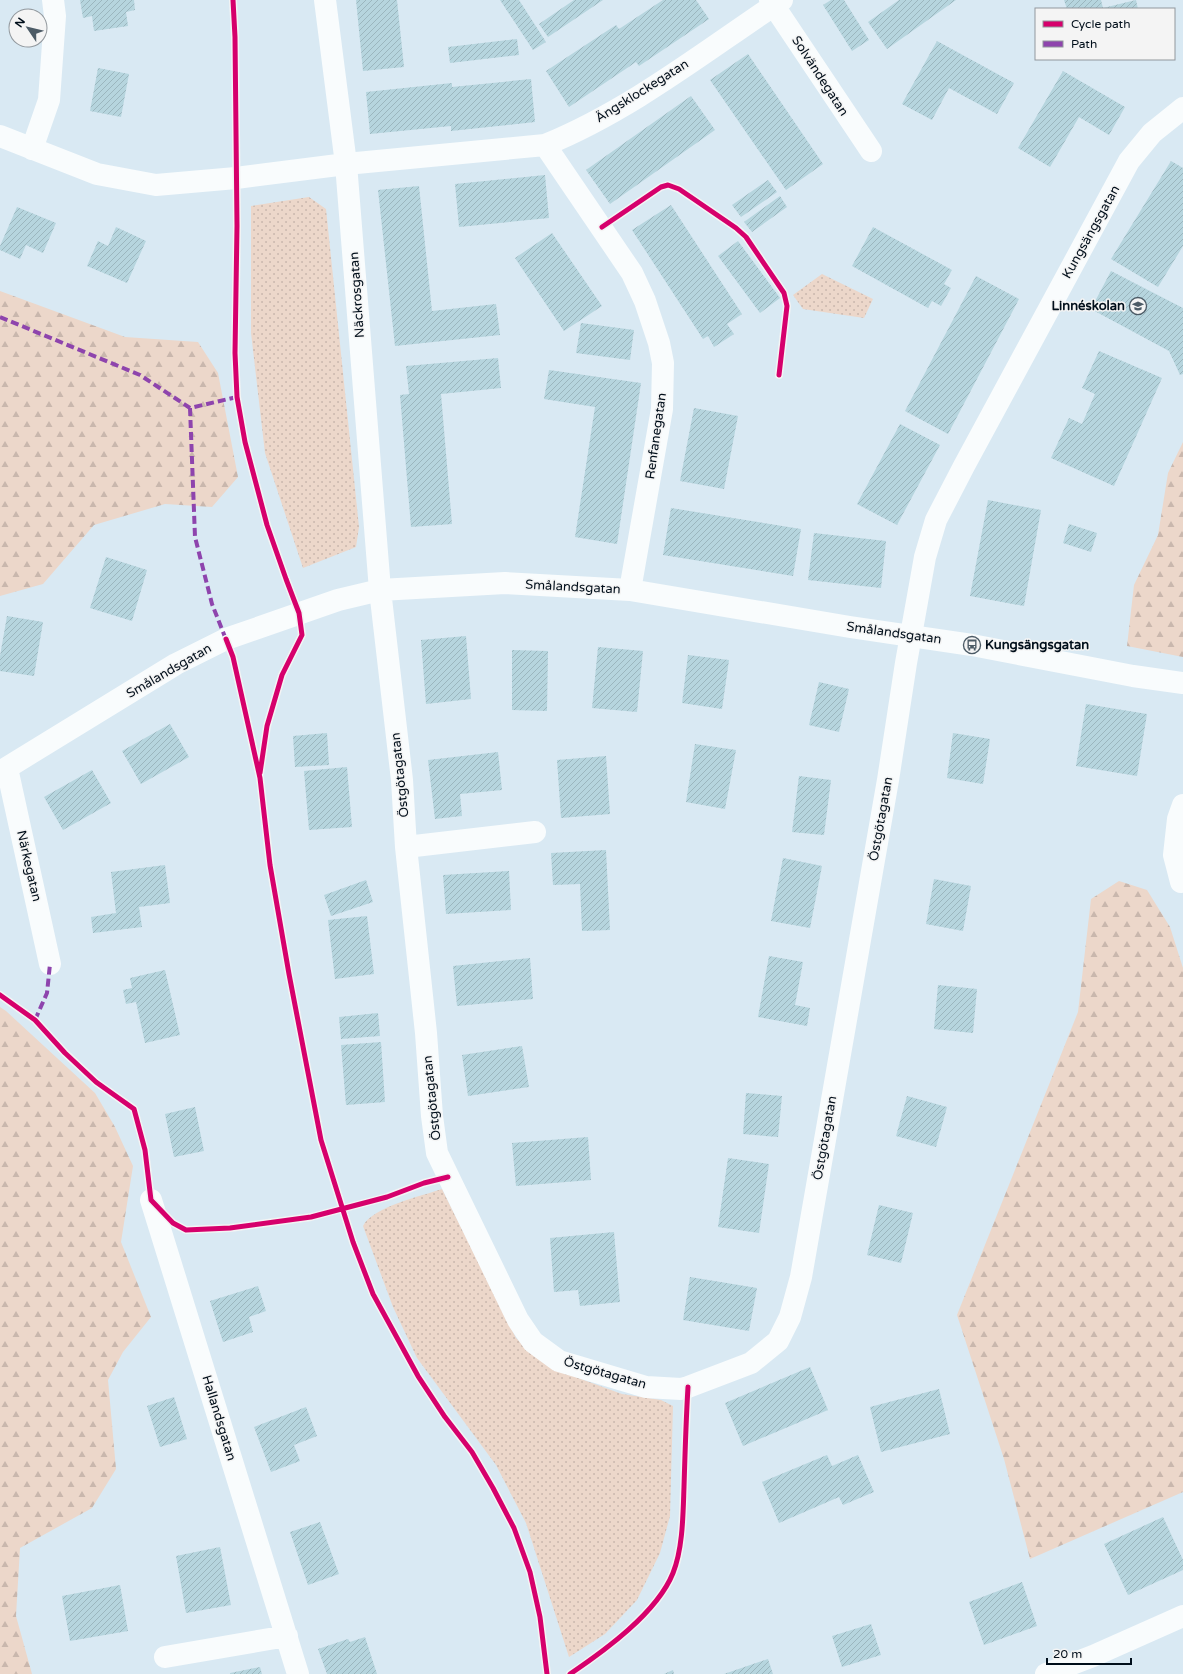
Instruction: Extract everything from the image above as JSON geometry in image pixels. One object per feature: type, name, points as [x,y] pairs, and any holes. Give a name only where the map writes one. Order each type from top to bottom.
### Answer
[{"type":"street","points":[[32,149],[49,100],[56,16],[53,0]]},
{"type":"street","name":"Näckrosgatan","points":[[325,0],[346,164],[380,590]]},
{"type":"street","name":"Ängsklockegatan","points":[[0,136],[97,174],[156,185],[236,178],[346,164],[545,145],[567,136],[621,108],[775,2]]},
{"type":"street","name":"Solvändegatan","points":[[775,2],[871,151]]},
{"type":"street","name":"Kungsängsgatan","points":[[910,635],[924,557],[936,520],[957,479],[1129,161],[1152,133],[1183,108]]},
{"type":"street","name":"Renfanegatan","points":[[545,145],[632,273],[645,301],[659,343],[663,363],[662,409],[630,590]]},
{"type":"street","name":"Smålandsgatan","points":[[3,770],[176,664],[226,639],[325,604],[380,590],[506,583],[630,590],[850,627],[972,645],[1133,676],[1183,683]]},
{"type":"street","name":"Östgötagatan","points":[[380,590],[402,780],[406,847],[426,1032],[432,1116],[437,1152],[518,1320],[533,1342],[559,1360],[646,1387],[681,1389],[751,1363],[778,1341],[790,1317],[800,1277],[886,788],[910,635]]},
{"type":"street","name":"Närkegatan","points":[[3,770],[50,964]]},
{"type":"street","points":[[1181,882],[1174,855],[1178,819],[1183,805]]},
{"type":"street","points":[[406,847],[535,832]]},
{"type":"street","name":"Hallandsgatan","points":[[151,1200],[298,1674]]},
{"type":"street","points":[[1046,1674],[1093,1656],[1183,1616]]},
{"type":"street","points":[[165,1657],[287,1636]]},
{"type":"green space","points":[[309,197],[326,209],[359,527],[356,547],[303,568],[265,453],[251,333],[251,206]]},
{"type":"green space","points":[[822,274],[873,299],[864,318],[803,309],[793,295]]},
{"type":"green space","points":[[0,291],[125,337],[198,342],[218,373],[238,477],[212,507],[165,504],[94,525],[43,584],[0,596]]},
{"type":"green space","points":[[1183,442],[1183,657],[1127,646],[1134,585],[1158,535],[1168,473]]},
{"type":"green space","points":[[1119,881],[1147,890],[1170,927],[1183,968],[1183,1492],[1030,1559],[1004,1459],[957,1315],[1078,1012],[1091,899]]},
{"type":"green space","points":[[0,1007],[95,1093],[115,1127],[133,1166],[121,1242],[151,1317],[123,1352],[108,1380],[116,1469],[92,1508],[20,1548],[16,1616],[32,1674],[0,1674]]},
{"type":"green space","points":[[442,1189],[516,1338],[536,1357],[570,1375],[622,1394],[661,1400],[673,1406],[670,1516],[660,1553],[637,1600],[605,1634],[569,1657],[526,1523],[496,1465],[417,1358],[393,1307],[363,1226],[368,1219],[376,1213],[398,1203]]},
{"type":"building","points":[[80,0],[134,0],[135,10],[126,12],[128,26],[94,31],[92,16],[83,18]]},
{"type":"building","points":[[356,0],[397,0],[404,67],[363,71]]},
{"type":"building","points":[[500,0],[519,0],[546,42],[533,50]]},
{"type":"building","points":[[574,0],[603,0],[548,37],[539,24]]},
{"type":"building","points":[[663,0],[696,0],[709,19],[639,66],[636,62],[569,107],[546,71],[616,25],[619,29]]},
{"type":"building","points":[[831,0],[844,0],[869,40],[852,51],[823,5]]},
{"type":"building","points":[[899,0],[956,0],[887,49],[868,22]]},
{"type":"building","points":[[1064,0],[1101,0],[1103,8],[1067,8]]},
{"type":"building","points":[[1136,0],[1138,8],[1103,8]]},
{"type":"building","points":[[517,39],[519,55],[450,63],[448,47]]},
{"type":"building","points":[[937,41],[1014,83],[997,114],[949,88],[932,120],[902,104]]},
{"type":"building","points":[[748,54],[823,164],[786,190],[710,80]]},
{"type":"building","points":[[98,68],[129,74],[121,117],[90,111]]},
{"type":"building","points":[[1063,71],[1125,107],[1109,135],[1079,117],[1050,167],[1018,148]]},
{"type":"building","points":[[531,79],[535,122],[451,131],[451,126],[370,134],[366,92],[452,83],[452,87]]},
{"type":"building","points":[[691,96],[715,130],[610,204],[586,170]]},
{"type":"building","points":[[1171,161],[1183,168],[1183,246],[1158,287],[1111,259]]},
{"type":"building","points":[[545,175],[549,218],[459,227],[455,184]]},
{"type":"building","points":[[768,180],[777,192],[741,217],[732,205]]},
{"type":"building","points":[[419,186],[432,311],[496,304],[500,335],[395,346],[378,190]]},
{"type":"building","points":[[780,196],[787,207],[752,232],[744,222]]},
{"type":"building","points":[[671,205],[742,314],[727,324],[734,334],[714,347],[708,336],[703,339],[632,230]]},
{"type":"building","points":[[17,207],[56,223],[43,253],[26,245],[20,259],[0,250],[0,246]]},
{"type":"building","points":[[116,227],[146,241],[127,283],[87,266],[98,241],[108,246]]},
{"type":"building","points":[[873,227],[952,270],[944,284],[951,288],[941,306],[932,301],[928,308],[852,266]]},
{"type":"building","points":[[552,233],[602,306],[564,331],[515,258]]},
{"type":"building","points":[[738,241],[780,298],[760,313],[718,256]]},
{"type":"building","points":[[1111,271],[1183,308],[1183,374],[1180,375],[1169,351],[1091,309]]},
{"type":"building","points":[[976,276],[1019,299],[948,434],[905,411]]},
{"type":"building","points":[[581,323],[634,330],[630,360],[576,353]]},
{"type":"building","points":[[1099,351],[1162,378],[1114,486],[1051,458],[1069,418],[1082,424],[1095,394],[1082,388]]},
{"type":"building","points":[[498,358],[501,388],[441,394],[452,524],[411,527],[400,395],[409,394],[406,366]]},
{"type":"building","points":[[549,370],[641,383],[617,544],[575,537],[595,407],[544,399]]},
{"type":"building","points":[[694,408],[738,416],[724,489],[680,481]]},
{"type":"building","points":[[900,424],[940,445],[897,525],[857,504]]},
{"type":"building","points":[[988,500],[1041,510],[1024,606],[970,596]]},
{"type":"building","points":[[671,508],[801,529],[793,576],[663,555]]},
{"type":"building","points":[[1069,524],[1097,533],[1091,552],[1063,543]]},
{"type":"building","points":[[814,533],[886,541],[881,588],[808,580]]},
{"type":"building","points":[[106,557],[147,570],[132,621],[90,608]]},
{"type":"building","points":[[7,616],[43,622],[34,676],[0,671],[0,656]]},
{"type":"building","points":[[466,636],[471,699],[426,704],[421,640]]},
{"type":"building","points":[[598,647],[643,651],[637,712],[592,708]]},
{"type":"building","points":[[512,650],[548,651],[547,711],[512,710]]},
{"type":"building","points":[[688,655],[729,660],[722,709],[682,703]]},
{"type":"building","points":[[819,682],[849,689],[839,732],[809,725]]},
{"type":"building","points":[[1086,704],[1147,714],[1137,776],[1076,766]]},
{"type":"building","points":[[170,724],[189,757],[141,784],[122,751]]},
{"type":"building","points":[[327,733],[329,765],[295,767],[293,736]]},
{"type":"building","points":[[953,733],[990,739],[983,784],[947,778]]},
{"type":"building","points":[[695,744],[736,750],[725,809],[686,802]]},
{"type":"building","points":[[498,752],[502,790],[460,794],[462,816],[435,819],[428,760]]},
{"type":"building","points":[[606,756],[610,814],[561,818],[557,760]]},
{"type":"building","points":[[347,767],[352,827],[309,830],[304,771]]},
{"type":"building","points":[[92,770],[111,803],[63,830],[44,797]]},
{"type":"building","points":[[799,776],[831,780],[824,835],[792,832]]},
{"type":"building","points":[[606,850],[610,930],[582,931],[580,884],[553,885],[551,853]]},
{"type":"building","points":[[783,858],[822,866],[810,928],[771,921]]},
{"type":"building","points":[[165,865],[170,903],[139,907],[142,927],[93,933],[91,917],[116,913],[111,872]]},
{"type":"building","points":[[509,871],[511,910],[446,914],[443,875]]},
{"type":"building","points":[[934,879],[971,886],[963,931],[926,924]]},
{"type":"building","points":[[366,880],[373,902],[331,916],[324,895]]},
{"type":"building","points":[[367,916],[374,974],[335,979],[328,920]]},
{"type":"building","points":[[769,956],[803,962],[795,1005],[810,1008],[807,1026],[758,1017]]},
{"type":"building","points":[[530,958],[533,999],[457,1006],[453,966]]},
{"type":"building","points":[[165,970],[180,1035],[145,1043],[136,1002],[126,1004],[123,990],[132,988],[130,978]]},
{"type":"building","points":[[938,985],[977,989],[973,1033],[934,1029]]},
{"type":"building","points":[[378,1013],[380,1036],[341,1039],[339,1017]]},
{"type":"building","points":[[381,1042],[385,1102],[346,1105],[341,1045]]},
{"type":"building","points":[[522,1046],[529,1087],[468,1096],[462,1055]]},
{"type":"building","points":[[746,1093],[782,1096],[778,1137],[743,1134]]},
{"type":"building","points":[[907,1096],[947,1107],[936,1147],[896,1136]]},
{"type":"building","points":[[195,1107],[204,1151],[174,1157],[165,1114]]},
{"type":"building","points":[[588,1137],[591,1180],[516,1186],[512,1143]]},
{"type":"building","points":[[728,1158],[769,1164],[759,1233],[718,1227]]},
{"type":"building","points":[[879,1205],[913,1213],[901,1263],[867,1255]]},
{"type":"building","points":[[614,1232],[620,1302],[580,1306],[578,1290],[554,1292],[550,1238]]},
{"type":"building","points":[[690,1277],[757,1288],[749,1331],[683,1320]]},
{"type":"building","points":[[258,1286],[266,1311],[249,1317],[253,1332],[223,1342],[210,1301]]},
{"type":"building","points":[[810,1367],[828,1410],[743,1446],[725,1403]]},
{"type":"building","points":[[939,1389],[950,1434],[881,1452],[870,1407]]},
{"type":"building","points":[[174,1397],[187,1439],[160,1447],[147,1406]]},
{"type":"building","points":[[306,1407],[317,1436],[294,1445],[300,1461],[271,1472],[254,1427]]},
{"type":"building","points":[[827,1455],[832,1466],[858,1455],[874,1492],[843,1505],[839,1497],[779,1523],[762,1482]]},
{"type":"building","points":[[1163,1517],[1183,1560],[1183,1570],[1128,1595],[1104,1544]]},
{"type":"building","points":[[320,1522],[339,1574],[308,1585],[290,1532]]},
{"type":"building","points":[[220,1547],[231,1605],[186,1613],[176,1556]]},
{"type":"building","points":[[1022,1582],[1037,1626],[984,1645],[969,1602]]},
{"type":"building","points":[[120,1585],[128,1631],[70,1641],[62,1596]]},
{"type":"building","points":[[871,1624],[881,1655],[842,1667],[832,1636]]},
{"type":"building","points":[[365,1637],[377,1674],[327,1674],[318,1649],[348,1639],[350,1642]]},
{"type":"building","points":[[768,1659],[773,1674],[724,1674]]},
{"type":"building","points":[[260,1667],[262,1674],[230,1674],[230,1673]]},
{"type":"building","points":[[673,1670],[674,1674],[664,1674]]},
{"type":"marked path","points":[[0,317],[140,375],[190,408],[237,397]]},
{"type":"marked path","points":[[190,408],[195,537],[212,604],[227,642]]},
{"type":"marked path","points":[[35,1020],[47,993],[50,964]]},
{"type":"cycle path","points":[[233,0],[235,37],[237,226],[235,353],[237,397],[245,442],[267,525],[299,613],[302,635],[282,675],[267,726],[260,773]]},
{"type":"cycle path","points":[[602,227],[661,187],[668,185],[679,189],[736,228],[746,237],[784,293],[787,306],[779,375]]},
{"type":"cycle path","points":[[226,639],[233,657],[260,778],[270,865],[321,1140],[353,1242],[373,1294],[418,1376],[445,1417],[472,1452],[514,1528],[530,1572],[540,1617],[547,1674]]},
{"type":"cycle path","points":[[0,995],[35,1020],[65,1053],[96,1082],[134,1109],[145,1150],[151,1200],[173,1223],[186,1230],[230,1228],[311,1217],[387,1197],[424,1183],[448,1177]]},
{"type":"cycle path","points":[[570,1674],[628,1630],[655,1602],[673,1573],[679,1553],[682,1531],[688,1387]]},
{"type":"place","name":"Linnéskolan","points":[[1138,306]]},
{"type":"place","name":"Kungsängsgatan","points":[[972,645]]}]
